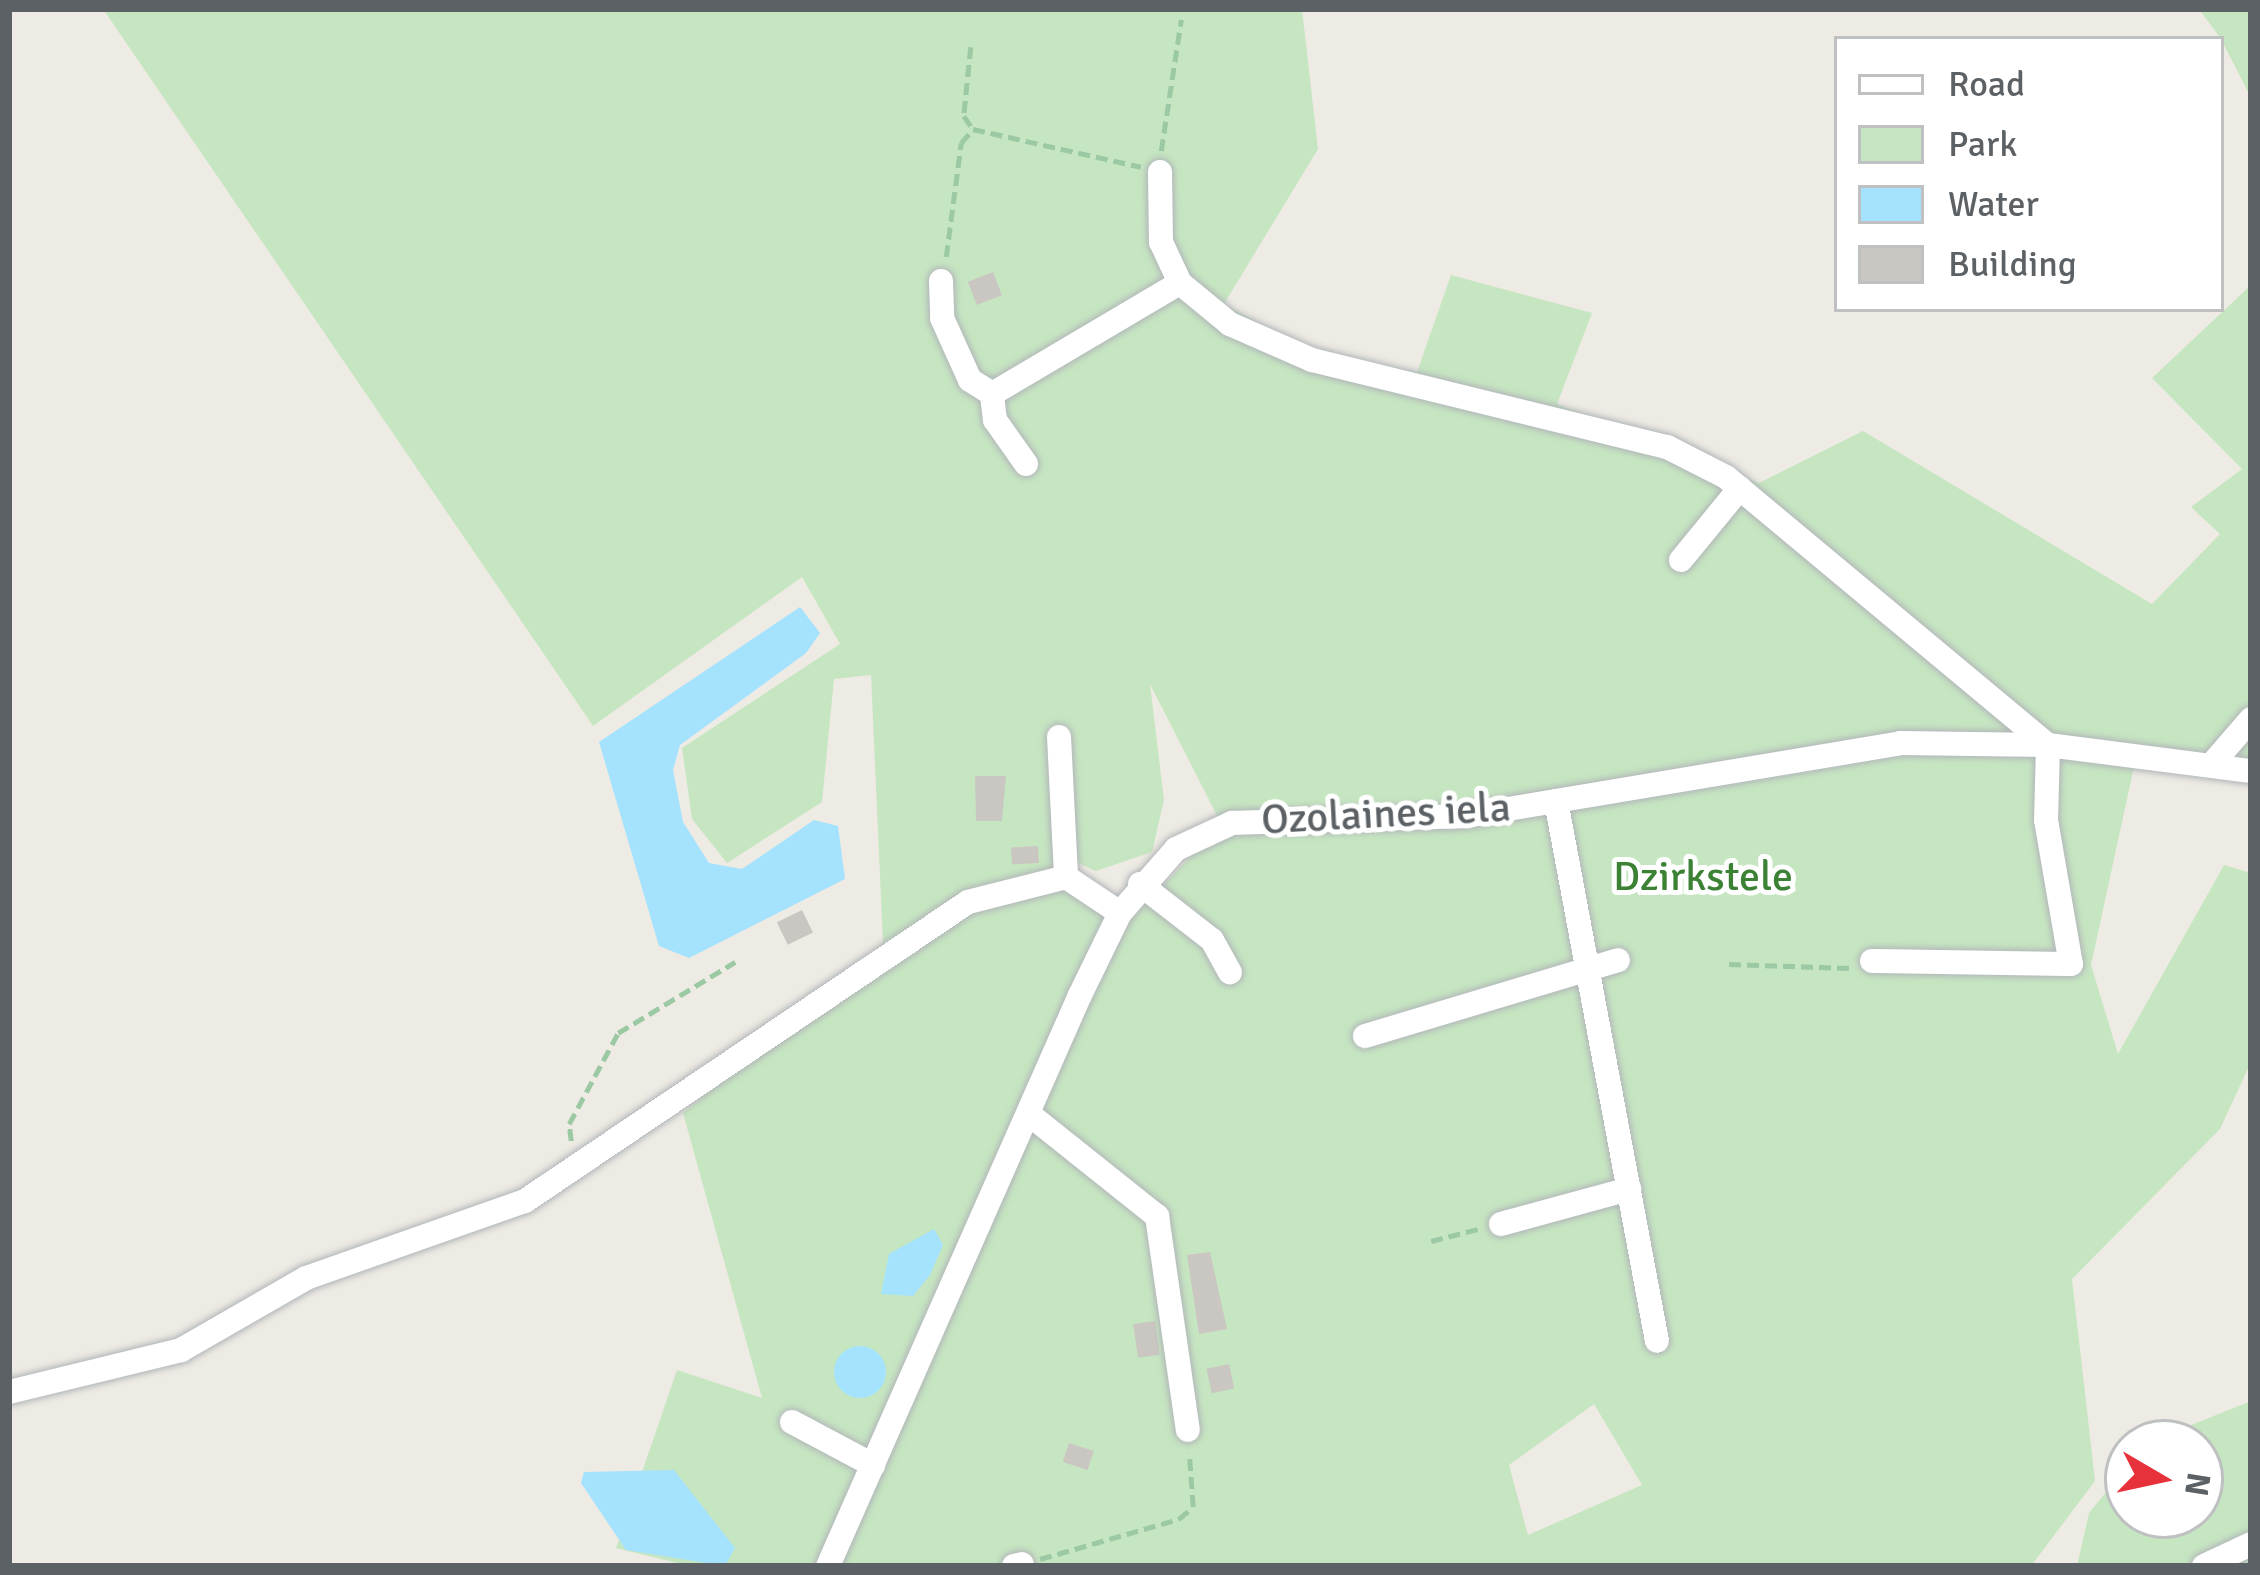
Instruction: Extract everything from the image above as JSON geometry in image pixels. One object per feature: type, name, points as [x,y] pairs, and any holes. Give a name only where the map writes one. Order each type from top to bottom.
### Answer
[{"type":"street","points":[[1160,172],[1161,242],[1180,283],[1230,324],[1312,360],[1667,447],[1740,488],[2048,745],[2045,820],[2071,964],[1872,961]]},
{"type":"street","points":[[941,281],[941,318],[970,380],[992,394]]},
{"type":"street","points":[[992,394],[1180,283]]},
{"type":"street","points":[[992,394],[994,420],[1026,464]]},
{"type":"street","points":[[1681,560],[1740,488]]},
{"type":"street","points":[[2213,764],[2251,719]]},
{"type":"street","points":[[1059,737],[1066,877]]},
{"type":"street","name":"Ozolaines iela","points":[[832,1565],[1120,913],[1140,884],[1176,849],[1232,823],[1466,816],[1900,742],[2048,745],[2251,771]]},
{"type":"street","points":[[1556,801],[1580,970],[1657,1341]]},
{"type":"street","points":[[9,1392],[181,1350],[306,1278],[525,1201],[921,928],[968,902],[1066,877],[1120,913]]},
{"type":"street","points":[[1140,884],[1212,940],[1230,972]]},
{"type":"street","points":[[1365,1036],[1618,960]]},
{"type":"street","points":[[1029,1114],[1157,1216],[1188,1430]]},
{"type":"street","points":[[1501,1224],[1628,1189]]},
{"type":"street","points":[[792,1422],[873,1465]]},
{"type":"street","points":[[2204,1566],[2251,1544]]},
{"type":"path","points":[[971,46],[964,116],[973,129],[1160,172],[1181,20]]},
{"type":"path","points":[[941,281],[961,143],[973,129]]},
{"type":"path","points":[[1729,964],[1872,961]]},
{"type":"path","points":[[590,1157],[569,1124],[609,1045],[734,962]]},
{"type":"path","points":[[1432,1241],[1501,1224]]},
{"type":"path","points":[[1018,1565],[1179,1519],[1192,1507],[1188,1430]]},
{"type":"green space","name":"Dzirkstele","points":[[103,9],[1302,9],[1318,149],[1224,304],[1311,351],[1417,372],[1451,275],[1592,313],[1557,404],[1759,483],[1863,431],[2152,604],[2220,534],[2191,507],[2242,469],[2152,378],[2251,285],[2251,775],[2137,753],[2091,965],[2118,1054],[2224,865],[2251,873],[2251,1062],[2220,1129],[2072,1279],[2095,1481],[2031,1566],[689,1566],[616,1548],[677,1370],[762,1398],[683,1113],[883,943],[871,675],[834,679],[822,802],[727,863],[692,819],[682,748],[840,644],[802,577],[593,726]],"holes":[[[1150,684],[1228,837],[1192,855],[1128,923],[1061,879],[1067,722],[1074,861],[1096,871],[1152,852],[1164,800]],[[1594,1404],[1642,1485],[1528,1535],[1509,1465]]]},
{"type":"green space","points":[[2199,9],[2251,9],[2251,98],[2224,36],[2219,36]]},
{"type":"green space","points":[[2251,1401],[2251,1566],[2077,1566],[2089,1513],[2104,1495],[2104,1539],[2224,1539],[2224,1419],[2206,1419]]},
{"type":"water","points":[[800,607],[820,633],[806,653],[680,745],[673,770],[683,822],[709,863],[742,869],[814,820],[838,826],[845,879],[689,958],[659,946],[599,742]]},
{"type":"water","points":[[934,1229],[943,1245],[930,1275],[913,1296],[881,1294],[889,1254]]},
{"type":"water","points":[[860,1346],[878,1354],[886,1372],[878,1390],[860,1398],[842,1390],[834,1372],[842,1354]]},
{"type":"water","points":[[674,1470],[735,1548],[725,1566],[626,1550],[581,1483],[584,1472]]},
{"type":"building","points":[[993,272],[1002,295],[977,305],[968,282]]},
{"type":"building","points":[[975,776],[1006,776],[1002,821],[976,821]]},
{"type":"building","points":[[1038,846],[1039,863],[1012,864],[1011,847]]},
{"type":"building","points":[[802,910],[813,932],[788,945],[777,922]]},
{"type":"building","points":[[1210,1252],[1227,1329],[1199,1334],[1187,1255]]},
{"type":"building","points":[[1155,1321],[1160,1355],[1138,1358],[1133,1324]]},
{"type":"building","points":[[1229,1364],[1234,1388],[1212,1393],[1207,1369]]},
{"type":"building","points":[[1069,1443],[1094,1451],[1088,1470],[1063,1462]]}]
